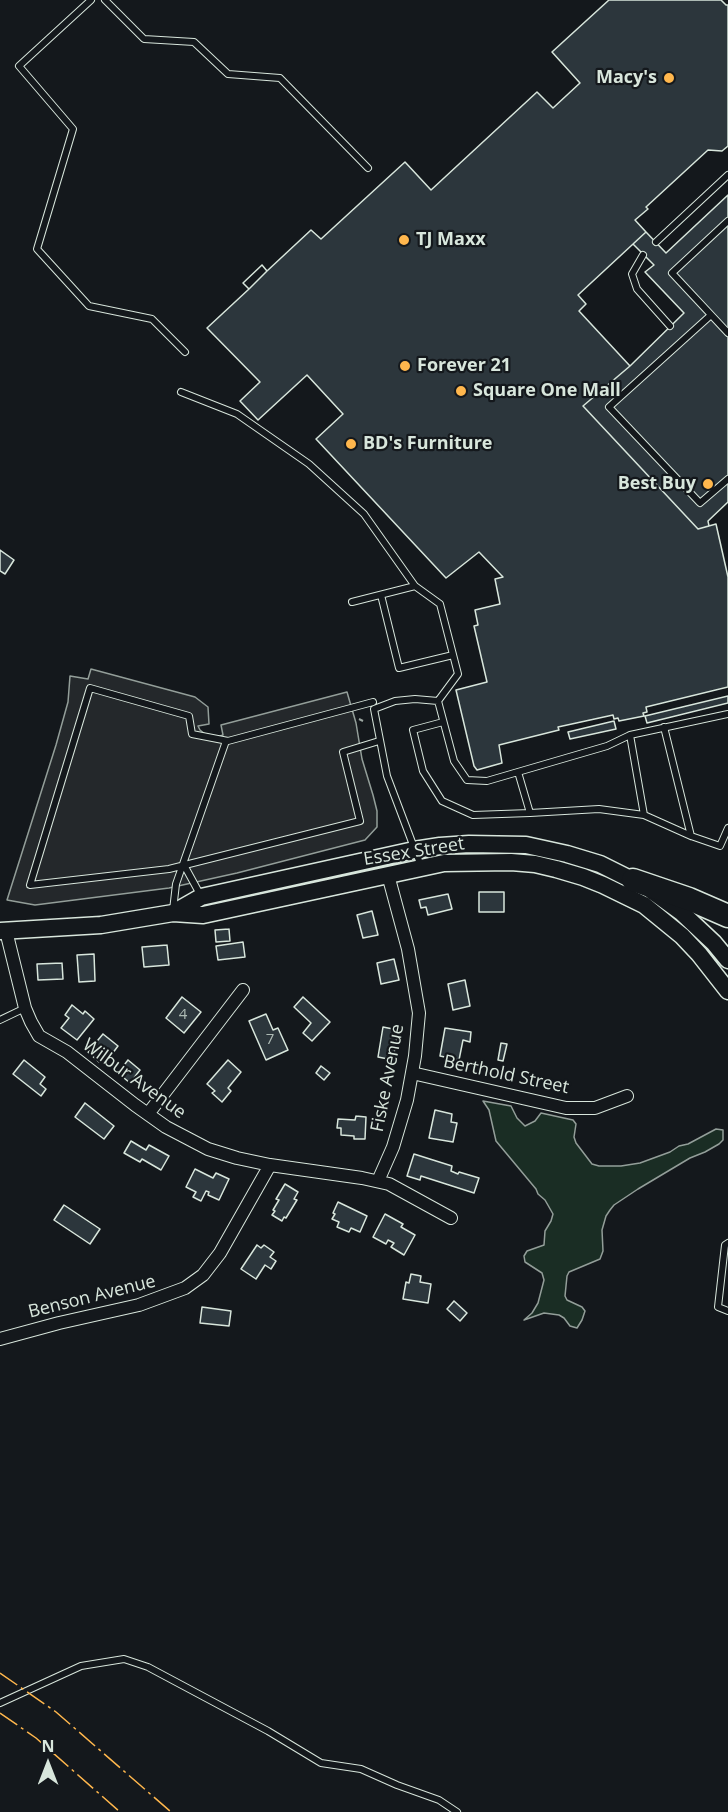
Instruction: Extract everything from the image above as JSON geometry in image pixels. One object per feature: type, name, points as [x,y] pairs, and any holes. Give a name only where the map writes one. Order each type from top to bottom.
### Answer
[{"type":"highway","points":[[633,880],[689,899],[728,916]]},
{"type":"main road","name":"Essex Street","points":[[173,914],[201,897],[414,850],[469,844],[526,845],[582,858],[633,880],[681,912],[714,943],[728,960]]},
{"type":"main road","name":"Essex Street","points":[[4,940],[173,914],[203,915],[444,863],[511,862],[556,869],[603,885],[644,905],[682,936],[728,991]]},
{"type":"street","name":"Fiske Avenue","points":[[378,1181],[399,1126],[412,1074],[419,1013],[408,949],[387,875]]},
{"type":"street","name":"Wilbur Avenue","points":[[4,940],[25,1008],[39,1036],[67,1052],[166,1127],[208,1149],[237,1158],[388,1184],[451,1218]]},
{"type":"street","points":[[148,1114],[243,990]]},
{"type":"street","name":"Berthold Street","points":[[412,1074],[567,1108],[595,1108],[627,1096]]},
{"type":"street","name":"Benson Avenue","points":[[0,1340],[59,1323],[139,1305],[171,1295],[190,1285],[203,1275],[220,1253],[270,1165]]},
{"type":"lane","points":[[91,0],[19,66],[72,129],[37,249],[89,306],[153,319],[185,352]]},
{"type":"lane","points":[[105,0],[144,39],[194,42],[228,74],[280,78],[368,168]]},
{"type":"lane","points":[[656,242],[728,175]]},
{"type":"lane","points":[[728,221],[672,273],[728,333]]},
{"type":"lane","points":[[643,255],[632,274],[637,289],[670,326]]},
{"type":"lane","points":[[711,315],[609,407],[700,503],[728,478]]},
{"type":"lane","points":[[180,392],[237,414],[309,464],[364,514],[415,586],[440,604],[458,674],[438,701],[454,761],[467,780],[487,781],[607,746],[630,735],[728,714]]},
{"type":"lane","points":[[352,602],[415,586]]},
{"type":"lane","points":[[381,595],[399,668],[453,655]]},
{"type":"lane","points":[[373,702],[226,741],[192,734],[189,716],[90,688],[30,885],[169,869],[360,821],[343,752],[379,741]]},
{"type":"lane","points":[[422,868],[387,776],[374,709],[395,701],[415,699],[438,701]]},
{"type":"lane","points":[[443,722],[413,730],[423,771],[442,801],[473,815],[599,809],[644,815],[720,846],[728,828]]},
{"type":"lane","points":[[664,727],[691,836]]},
{"type":"lane","points":[[630,735],[644,815]]},
{"type":"lane","points":[[173,914],[176,884],[226,741]]},
{"type":"lane","points":[[518,772],[530,813]]},
{"type":"lane","points":[[184,865],[201,897]]},
{"type":"lane","points":[[0,1020],[25,1008]]},
{"type":"lane","points":[[728,1243],[725,1245],[718,1307],[728,1311]]},
{"type":"lane","points":[[0,1703],[81,1666],[124,1659],[148,1667],[321,1762],[361,1769],[439,1800],[458,1812]]},
{"type":"green space","points":[[483,1101],[511,1106],[517,1118],[525,1126],[535,1121],[541,1113],[573,1120],[576,1124],[574,1137],[576,1143],[592,1164],[599,1166],[640,1163],[688,1144],[716,1129],[723,1130],[723,1140],[719,1144],[690,1158],[638,1189],[610,1210],[602,1230],[603,1251],[600,1259],[569,1272],[567,1276],[565,1296],[567,1300],[582,1307],[585,1311],[577,1328],[570,1326],[559,1315],[544,1313],[524,1320],[538,1303],[544,1280],[542,1273],[525,1262],[524,1256],[527,1251],[544,1245],[545,1231],[553,1214],[545,1200],[496,1141],[489,1110]]},
{"type":"shaded area","points":[[91,669],[195,697],[208,707],[209,724],[198,726],[200,730],[217,737],[223,735],[221,725],[347,692],[356,723],[362,759],[377,811],[377,827],[365,840],[169,888],[35,905],[7,900],[56,745],[68,702],[70,676],[88,679]]},
{"type":"building","name":"Square One Mall","points":[[609,0],[721,0],[728,5],[728,146],[722,151],[708,150],[646,207],[648,209],[635,220],[646,232],[578,295],[586,304],[579,311],[630,366],[583,406],[698,529],[716,524],[728,577],[728,687],[646,707],[647,712],[643,713],[644,716],[619,721],[618,718],[614,719],[613,715],[558,727],[559,730],[499,745],[502,763],[477,770],[474,766],[456,690],[487,682],[474,626],[478,625],[475,610],[500,604],[495,579],[503,577],[479,552],[446,578],[316,439],[343,414],[307,375],[258,420],[240,401],[260,382],[207,328],[249,289],[243,283],[262,265],[267,271],[311,230],[321,239],[405,162],[431,190],[537,92],[553,108],[580,83],[552,52]]},
{"type":"building","points":[[728,195],[728,502],[708,521],[709,526],[698,529],[583,406],[630,366],[684,313],[645,272],[654,265],[633,244],[646,232],[666,253]]},
{"type":"building","points":[[262,265],[267,271],[249,289],[243,283]]},
{"type":"building","points":[[0,550],[14,560],[5,574],[0,571]]},
{"type":"building","points":[[728,696],[728,703],[647,723],[645,716]]},
{"type":"building","points":[[614,721],[616,729],[570,739],[568,732]]},
{"type":"building","points":[[479,892],[504,892],[504,912],[479,912]]},
{"type":"building","points":[[448,894],[452,909],[428,915],[426,907],[421,908],[419,900]]},
{"type":"building","points":[[372,911],[378,935],[363,938],[357,915]]},
{"type":"building","points":[[229,929],[230,941],[216,942],[215,930]]},
{"type":"building","points":[[243,942],[245,957],[218,960],[216,946]]},
{"type":"building","points":[[167,945],[169,965],[144,967],[142,947]]},
{"type":"building","points":[[94,954],[95,981],[79,982],[77,955]]},
{"type":"building","points":[[394,959],[399,980],[381,984],[377,963]]},
{"type":"building","points":[[62,963],[63,979],[38,980],[37,964]]},
{"type":"building","points":[[465,980],[470,1006],[453,1010],[448,984]]},
{"type":"building","points":[[182,997],[201,1012],[184,1033],[166,1018]]},
{"type":"building","points":[[303,997],[330,1022],[312,1041],[303,1033],[311,1023],[294,1007]]},
{"type":"building","points":[[72,1005],[83,1014],[85,1011],[94,1019],[77,1040],[61,1028],[69,1018],[65,1015]]},
{"type":"building","points":[[266,1014],[273,1030],[278,1028],[288,1050],[266,1060],[249,1021]]},
{"type":"building","points":[[383,1027],[398,1030],[393,1060],[378,1057]]},
{"type":"building","points":[[445,1028],[471,1032],[470,1042],[463,1040],[459,1060],[440,1056]]},
{"type":"building","points":[[103,1034],[118,1046],[112,1054],[109,1050],[99,1062],[88,1052]]},
{"type":"building","points":[[501,1043],[507,1044],[503,1061],[498,1060]]},
{"type":"building","points":[[24,1060],[45,1077],[40,1084],[46,1089],[41,1096],[13,1074]]},
{"type":"building","points":[[128,1060],[140,1070],[130,1083],[118,1073]]},
{"type":"building","points":[[228,1060],[241,1072],[228,1088],[231,1091],[222,1102],[212,1093],[215,1091],[207,1084]]},
{"type":"building","points":[[321,1066],[330,1073],[324,1080],[316,1073]]},
{"type":"building","points":[[85,1103],[114,1126],[104,1139],[75,1117]]},
{"type":"building","points":[[435,1110],[452,1114],[451,1122],[457,1123],[453,1142],[429,1138]]},
{"type":"building","points":[[356,1116],[366,1117],[365,1139],[354,1139],[354,1136],[341,1135],[341,1128],[337,1128],[338,1119],[355,1120]]},
{"type":"building","points":[[131,1141],[146,1150],[149,1145],[169,1156],[161,1170],[142,1159],[140,1162],[124,1153]]},
{"type":"building","points":[[414,1154],[452,1166],[451,1171],[458,1174],[459,1172],[479,1178],[474,1193],[421,1176],[420,1180],[407,1176]]},
{"type":"building","points":[[195,1169],[213,1178],[216,1173],[229,1179],[219,1200],[208,1195],[209,1192],[206,1191],[201,1201],[193,1197],[196,1192],[186,1187]]},
{"type":"building","points":[[285,1184],[298,1192],[294,1199],[297,1200],[282,1221],[272,1215],[279,1200],[276,1199]]},
{"type":"building","points":[[338,1202],[367,1216],[360,1232],[351,1228],[349,1232],[337,1227],[339,1222],[332,1219]]},
{"type":"building","points":[[64,1205],[100,1229],[90,1244],[54,1220]]},
{"type":"building","points":[[385,1214],[403,1224],[401,1227],[415,1235],[404,1255],[391,1247],[394,1243],[388,1240],[386,1244],[373,1237]]},
{"type":"building","points":[[257,1245],[261,1248],[264,1245],[274,1252],[270,1257],[276,1261],[271,1269],[265,1265],[256,1279],[241,1269]]},
{"type":"building","points":[[411,1274],[421,1276],[420,1282],[431,1284],[428,1303],[403,1299],[406,1282],[409,1283]]},
{"type":"building","points":[[454,1301],[467,1313],[460,1321],[447,1309]]},
{"type":"building","points":[[202,1307],[231,1311],[229,1326],[200,1323]]},
{"type":"power","points":[[0,1673],[56,1712],[171,1812]]},
{"type":"power","points":[[0,1713],[36,1738],[120,1812]]},
{"type":"place","name":"Macy's","points":[[669,78]]},
{"type":"place","name":"TJ Maxx","points":[[404,240]]},
{"type":"place","name":"Forever 21","points":[[405,366]]},
{"type":"place","name":"Square One Mall","points":[[461,391]]},
{"type":"place","name":"BD's Furniture","points":[[351,444]]},
{"type":"place","name":"Best Buy","points":[[708,484]]}]
